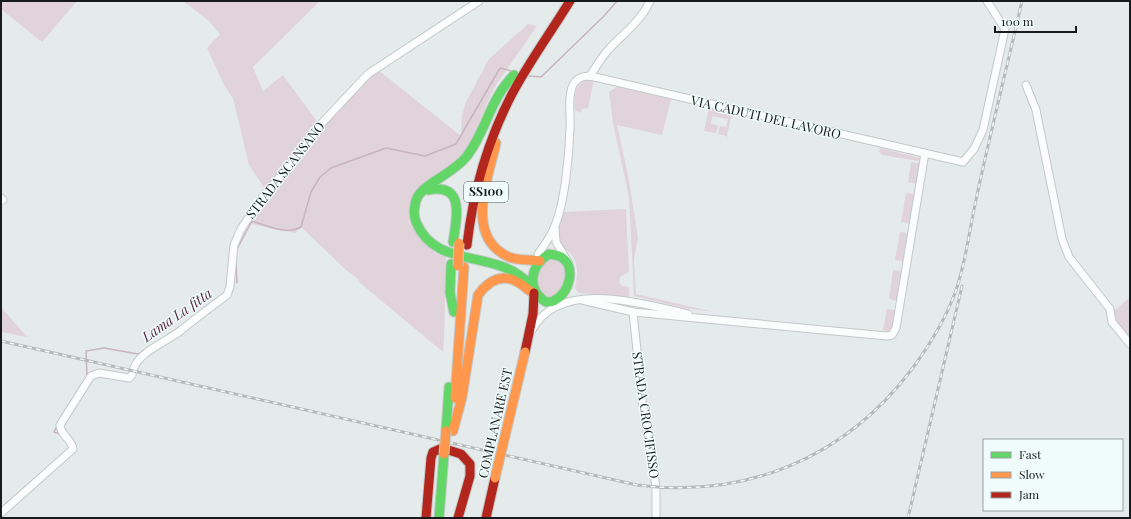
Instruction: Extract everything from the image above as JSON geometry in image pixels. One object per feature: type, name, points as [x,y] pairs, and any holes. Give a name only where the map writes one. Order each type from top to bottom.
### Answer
[{"type":"main road","name":"SS100","points":[[450,432],[454,312],[450,293],[458,266],[460,244],[486,153],[501,115],[535,43],[562,1]]},
{"type":"main road","name":"SS100","points":[[423,191],[451,172],[467,155],[496,98],[516,82],[570,1]]},
{"type":"main road","points":[[548,36],[563,20],[576,1]]},
{"type":"main road","name":"SS100","points":[[516,82],[513,97],[498,133],[482,209],[482,220],[486,238],[497,251],[512,258],[536,258]]},
{"type":"main road","name":"SS100","points":[[423,191],[434,188],[443,188],[455,199],[460,244],[450,432],[439,518]]},
{"type":"main road","points":[[423,191],[416,201],[414,214],[419,230],[430,244],[443,251],[510,268],[525,276],[539,299],[546,302],[552,302],[560,298],[568,285],[570,272],[568,265],[565,260],[556,254],[549,254],[536,258],[526,267],[510,268]]},
{"type":"main road","points":[[534,290],[536,258]]},
{"type":"main road","name":"SS100","points":[[450,432],[462,397],[478,295],[485,284],[494,278],[504,277],[516,281],[529,291],[534,290]]},
{"type":"main road","name":"COMPLANARE EST","points":[[486,517],[530,333],[534,290]]},
{"type":"main road","points":[[426,518],[431,458],[433,452],[442,448],[461,454],[470,464],[470,476],[458,518]]},
{"type":"main road","name":"SS100","points":[[447,518],[448,455]]},
{"type":"street","name":"STRADA SCANSANO","points":[[1,513],[73,449],[71,442],[60,430],[60,425],[91,376],[99,373],[129,378],[137,362],[145,354],[179,332],[227,295],[230,287],[234,245],[241,229],[263,196],[293,162],[321,124],[342,100],[368,74],[480,1]]},
{"type":"street","points":[[568,265],[567,259],[556,242],[555,226],[568,161],[572,91],[578,80],[583,76],[590,76],[609,49],[631,29],[645,12],[650,1]]},
{"type":"street","name":"VIA CADUTI DEL LAVORO","points":[[590,76],[963,162],[974,150],[983,130],[1006,29],[987,1]]},
{"type":"street","points":[[1026,85],[1036,110],[1062,239],[1067,253],[1110,309],[1112,322],[1130,344]]},
{"type":"street","points":[[582,300],[633,312],[887,336],[892,335],[896,328],[925,153]]},
{"type":"street","points":[[536,258],[555,226]]},
{"type":"street","points":[[560,298],[583,295],[635,302],[720,320]]},
{"type":"street","points":[[530,333],[541,315],[552,307],[565,302],[606,299]]},
{"type":"street","name":"STRADA CROCIFISSO","points":[[633,312],[642,399],[656,487],[656,518]]},
{"type":"shaded area","points":[[1,1],[77,1],[42,42],[1,9]]},
{"type":"shaded area","points":[[183,1],[320,1],[253,67],[263,91],[283,75],[318,123],[265,189],[249,165],[233,98],[224,85],[207,48],[220,34],[209,21]]},
{"type":"shaded area","points":[[528,24],[537,26],[496,85],[472,141],[464,152],[409,205],[409,222],[419,237],[436,254],[446,256],[443,352],[359,282],[357,278],[346,270],[301,227],[295,233],[247,223],[266,196],[368,75],[378,70],[461,136],[462,115],[466,102],[489,59]]},
{"type":"shaded area","points":[[586,80],[594,80],[588,108],[582,109],[581,113],[575,110],[576,92],[579,85]]},
{"type":"shaded area","points":[[617,87],[671,99],[662,135],[617,125],[628,175],[638,238],[634,259],[636,294],[714,312],[684,308],[634,296],[629,197],[613,123],[609,92]]},
{"type":"shaded area","points":[[709,108],[732,113],[726,140],[726,136],[718,134],[720,126],[726,127],[728,119],[712,116],[711,124],[718,125],[716,133],[704,131]]},
{"type":"shaded area","points":[[880,148],[920,158],[919,161],[882,155],[879,152]]},
{"type":"shaded area","points":[[911,162],[919,163],[916,184],[908,182]]},
{"type":"shaded area","points":[[906,193],[914,194],[909,223],[901,222]]},
{"type":"shaded area","points":[[626,209],[629,272],[620,277],[619,282],[622,286],[629,287],[629,297],[579,293],[575,288],[577,269],[575,260],[558,240],[558,229],[562,212]]},
{"type":"shaded area","points":[[900,232],[907,233],[903,261],[895,260]]},
{"type":"shaded area","points":[[550,258],[558,259],[565,271],[566,277],[563,288],[554,296],[547,299],[539,292],[538,277],[540,268]]},
{"type":"shaded area","points":[[893,270],[901,271],[897,301],[889,299]]},
{"type":"shaded area","points":[[1130,297],[1130,344],[1114,325],[1113,312]]},
{"type":"shaded area","points":[[1,307],[27,337],[1,332]]},
{"type":"shaded area","points":[[887,309],[895,310],[892,328],[888,331],[883,330]]},
{"type":"waterway","points":[[529,76],[541,77],[604,16],[617,1]]},
{"type":"waterway","name":"Lama La fitta","points":[[237,249],[252,221],[283,230],[301,227],[311,192],[320,177],[331,168],[386,148],[425,156],[456,144],[500,68],[512,71]]},
{"type":"waterway","name":"Lama La fitta","points":[[236,264],[237,283]]},
{"type":"waterway","name":"Lama La fitta","points":[[162,339],[179,327]]},
{"type":"waterway","name":"Lama La fitta","points":[[87,377],[86,351],[104,348],[138,354],[144,351]]},
{"type":"waterway","name":"Lama La fitta","points":[[57,426],[54,432],[60,434]]},
{"type":"railway","points":[[1,341],[637,485],[677,488],[717,485],[754,478],[790,466],[824,449],[856,427],[885,400],[912,369],[936,332],[951,303],[959,282],[981,175],[1022,1]]},
{"type":"railway","points":[[908,518],[962,286]]},
{"type":"traffic: fast","points":[[514,75],[493,105],[474,146],[467,156],[462,162],[422,191],[418,196],[415,205],[414,216],[423,235],[432,244],[443,250],[510,270],[521,276],[533,287]]},
{"type":"traffic: fast","points":[[428,190],[440,189],[448,192],[453,197],[456,204],[457,213],[453,242]]},
{"type":"traffic: fast","points":[[549,254],[560,256],[566,261],[570,273],[567,286],[560,297],[554,301],[546,302],[535,291],[533,278],[534,271],[549,254]]},
{"type":"traffic: fast","points":[[451,264],[450,293],[454,312]]},
{"type":"traffic: fast","points":[[446,431],[449,387]]},
{"type":"traffic: fast","points":[[439,518],[444,454]]},
{"type":"traffic: slow","points":[[496,143],[488,173],[483,206],[483,222],[487,236],[495,248],[509,257],[540,261]]},
{"type":"traffic: slow","points":[[458,266],[459,243]]},
{"type":"traffic: slow","points":[[455,398],[464,267]]},
{"type":"traffic: slow","points":[[453,431],[462,397],[478,295],[491,282],[501,278],[513,280],[532,292]]},
{"type":"traffic: slow","points":[[495,478],[525,352]]},
{"type":"traffic: slow","points":[[444,454],[446,431]]},
{"type":"traffic: jam","points":[[467,245],[477,187],[495,130],[512,94],[570,1]]},
{"type":"traffic: jam","points":[[525,352],[533,314],[534,293]]},
{"type":"traffic: jam","points":[[426,518],[431,458],[433,452],[442,448],[461,454],[470,464],[470,476],[458,518]]},
{"type":"traffic: jam","points":[[486,518],[495,478]]}]
